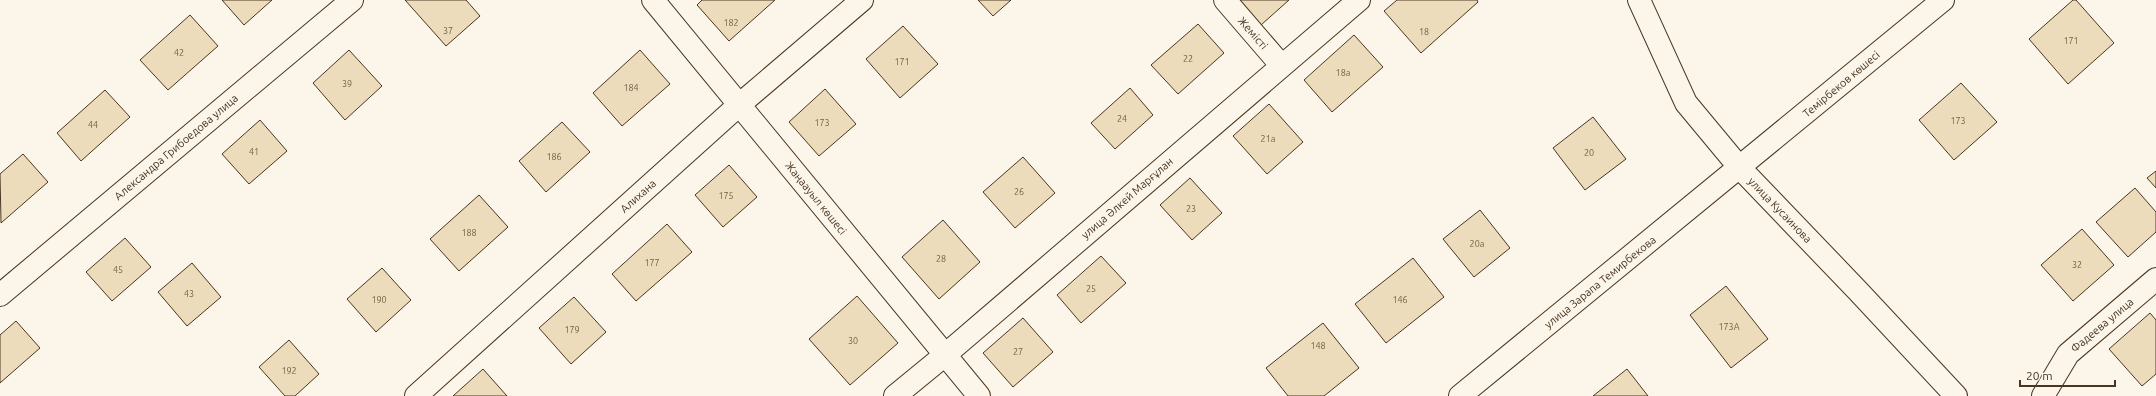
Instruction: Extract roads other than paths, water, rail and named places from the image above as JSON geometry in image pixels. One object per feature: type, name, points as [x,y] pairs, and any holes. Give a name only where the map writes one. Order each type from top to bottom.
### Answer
[{"type":"street","name":"Александра Грибоедова улица","points":[[0,295],[352,0]]},
{"type":"street","name":"Жаңаауыл көшесі","points":[[653,0],[979,396]]},
{"type":"street","name":"Алихана","points":[[416,396],[739,105],[862,0]]},
{"type":"street","name":"Жемісті","points":[[1226,0],[1282,65]]},
{"type":"street","name":"улица Әлкей Марғұлан","points":[[895,396],[945,355],[1359,0]]},
{"type":"street","name":"улица Кусаинова","points":[[1640,0],[1686,103],[1740,168],[1956,396]]},
{"type":"street","name":"Темірбеков көшесі","points":[[1740,168],[1943,0]]},
{"type":"street","name":"улица Зарапа Темирбекова","points":[[1460,396],[1740,168]]},
{"type":"street","name":"Фадеева улица","points":[[2043,396],[2068,354],[2156,279]]}]
